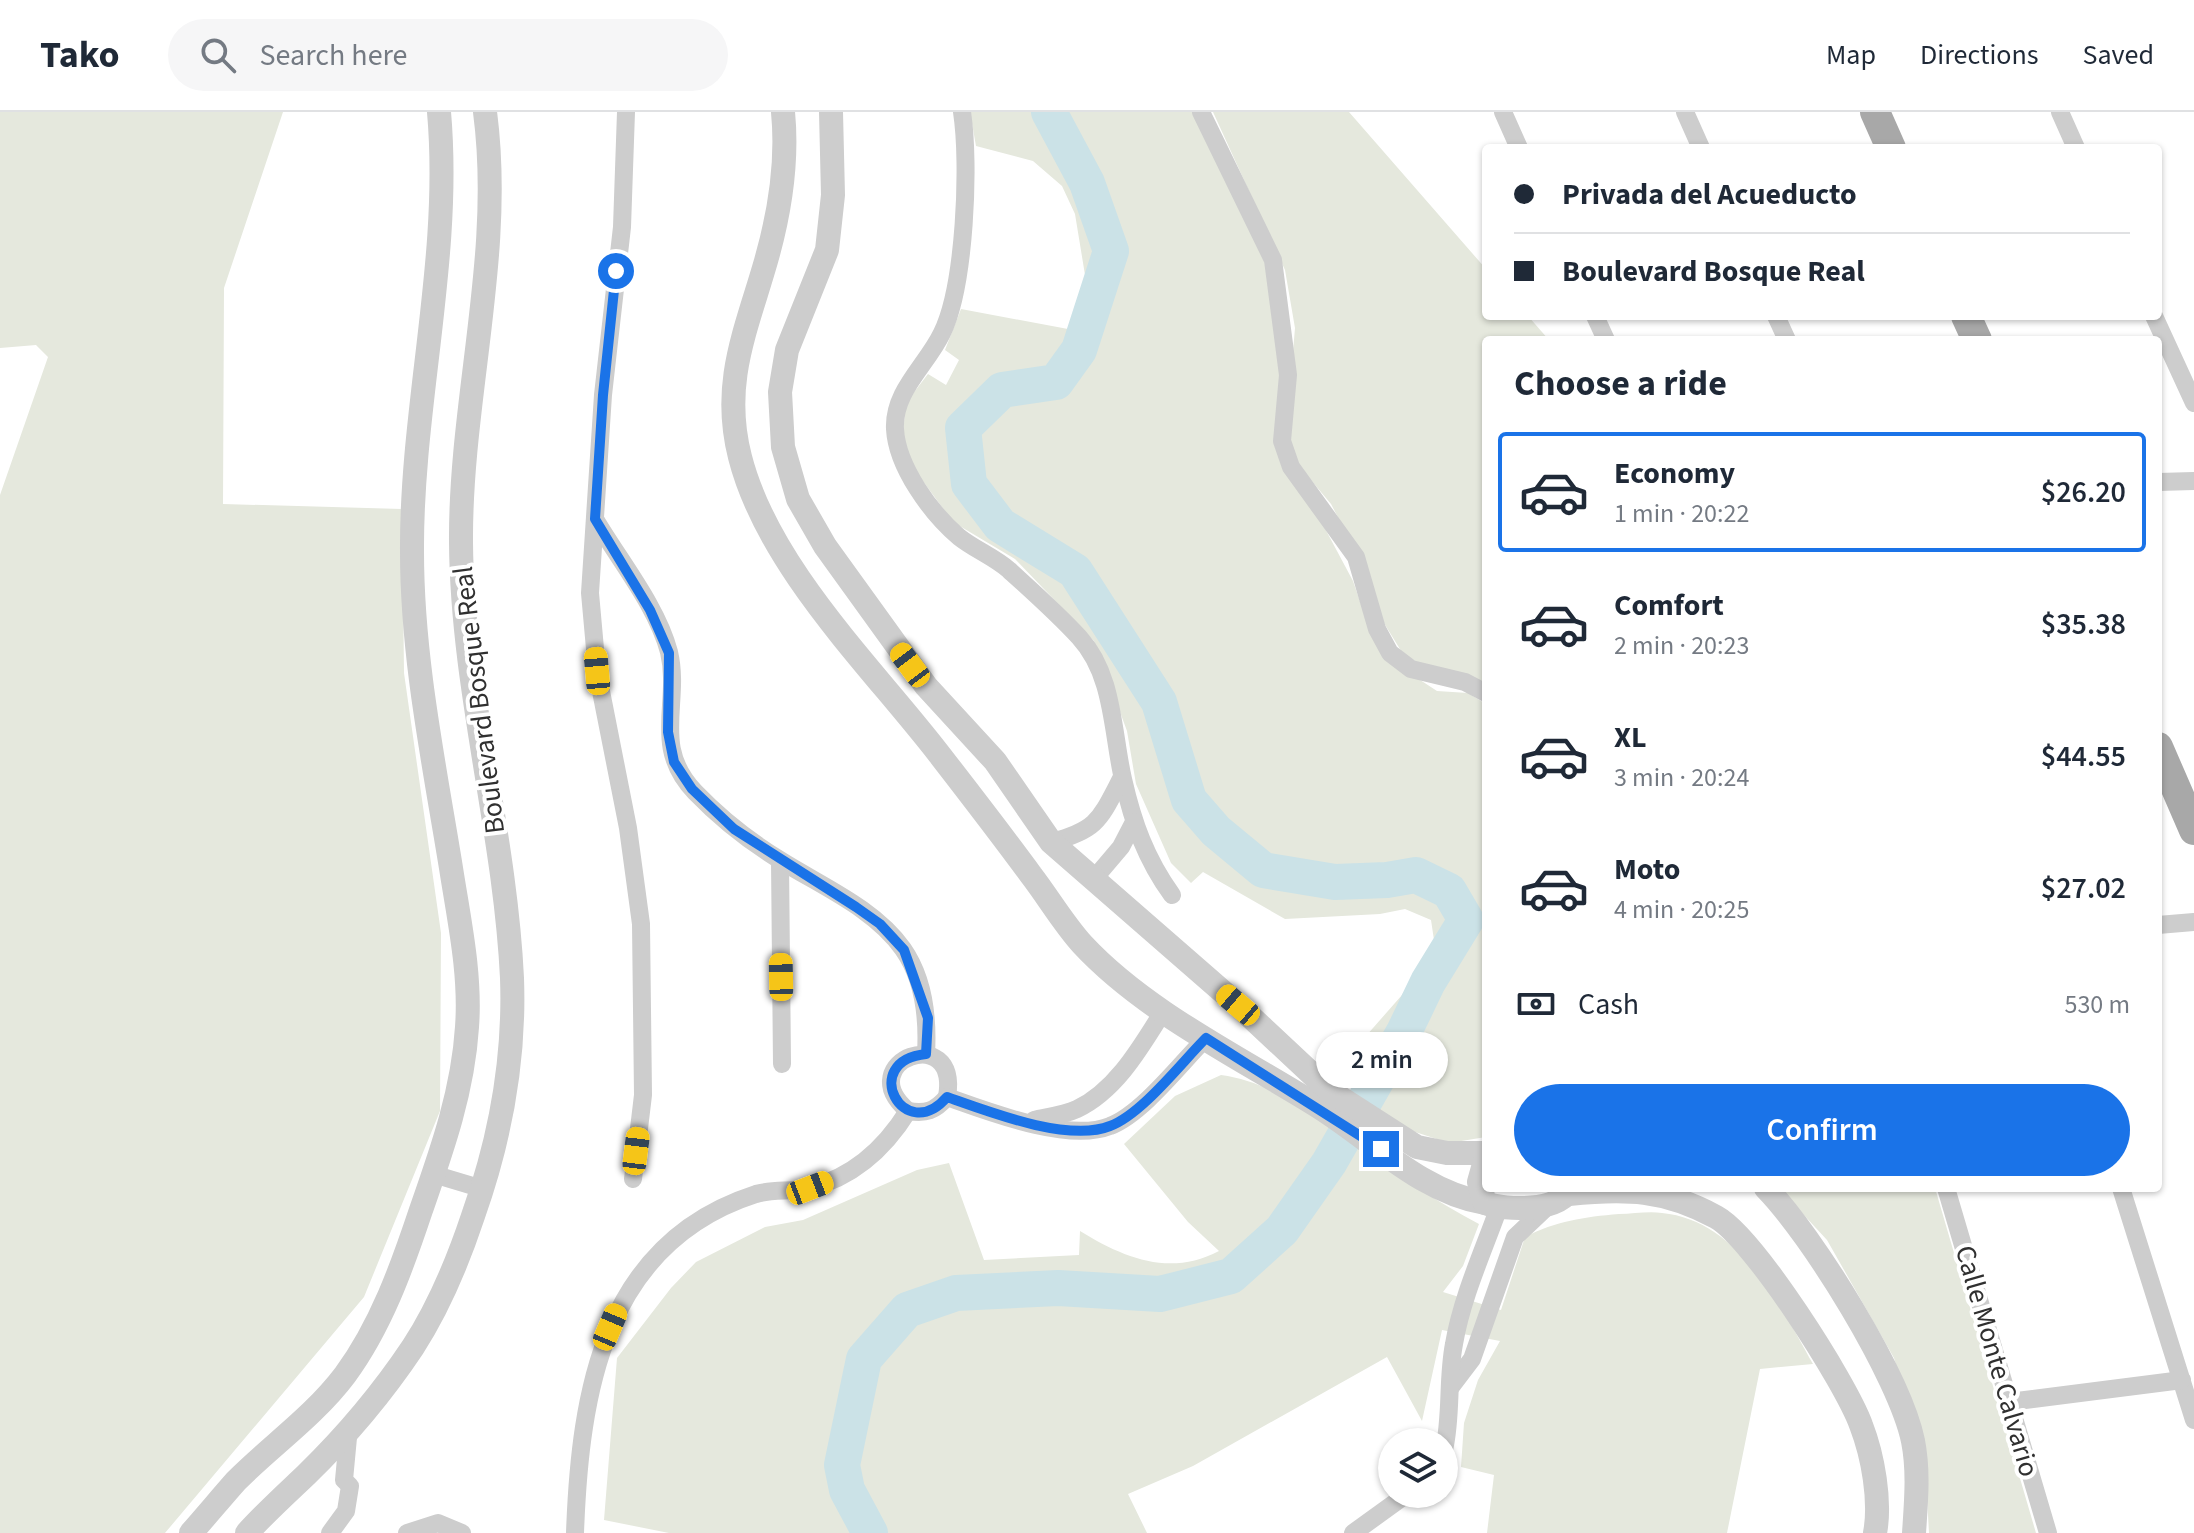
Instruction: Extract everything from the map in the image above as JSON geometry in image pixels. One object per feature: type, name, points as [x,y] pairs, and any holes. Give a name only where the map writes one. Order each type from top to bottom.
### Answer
[{"type":"main road","points":[[1875,112],[1889,144]]},
{"type":"main road","points":[[2162,756],[2194,830]]},
{"type":"street","name":"Boulevard Bosque Real","points":[[191,1533],[237,1481],[292,1432],[345,1376],[377,1323],[403,1265],[451,1123],[467,1026],[463,951],[418,665],[412,552],[415,481],[442,194],[439,112]]},
{"type":"street","name":"Boulevard Bosque Real","points":[[247,1533],[349,1427],[414,1345],[447,1283],[483,1189],[506,1098],[512,978],[468,659],[461,540],[468,401],[491,194],[485,112]]},
{"type":"street","points":[[626,112],[622,227],[603,395],[590,593],[597,671],[628,828],[641,924],[643,1095],[633,1179]]},
{"type":"street","points":[[783,112],[786,163],[778,210],[734,364],[732,395],[739,455],[783,554],[852,650],[899,702],[1082,944],[1123,981],[1206,1038],[1324,1099],[1410,1155],[1427,1184],[1446,1194],[1492,1205],[1531,1207],[1565,1194],[1604,1192]]},
{"type":"street","points":[[831,112],[833,195],[827,250],[787,350],[780,392],[783,447],[798,499],[825,546],[926,686],[995,761],[1051,842],[1238,1005],[1324,1099]]},
{"type":"street","points":[[962,112],[967,146],[964,214],[955,285],[943,332],[900,397],[895,429],[904,463],[929,503],[958,536],[1008,569],[1080,638],[1102,670],[1122,777],[1134,822],[1149,864],[1172,895]]},
{"type":"street","points":[[1201,112],[1273,260],[1288,375],[1282,441],[1291,467],[1356,557],[1377,629],[1390,653],[1411,669],[1465,682],[1482,691]]},
{"type":"street","points":[[1503,112],[1517,144]]},
{"type":"street","points":[[1685,112],[1699,144]]},
{"type":"street","points":[[2060,112],[2074,144]]},
{"type":"street","points":[[2156,320],[2194,403]]},
{"type":"street","points":[[2162,482],[2194,481]]},
{"type":"street","points":[[595,519],[650,610],[669,653],[668,732],[674,762],[692,789],[734,829],[880,924],[904,950],[928,1018],[926,1054]]},
{"type":"street","points":[[899,702],[926,686]]},
{"type":"street","points":[[1051,842],[1082,834],[1103,813],[1122,777]]},
{"type":"street","points":[[1093,880],[1121,847],[1134,822]]},
{"type":"street","points":[[780,861],[782,1064]]},
{"type":"street","points":[[2162,925],[2194,922]]},
{"type":"street","points":[[1023,1123],[1077,1109],[1134,1058],[1164,1010]]},
{"type":"street","points":[[947,1097],[1023,1123],[1073,1130],[1109,1127],[1146,1098],[1206,1038]]},
{"type":"street","points":[[926,1054],[942,1062],[950,1079],[947,1097],[937,1109],[923,1113],[908,1111],[895,1100],[890,1083],[895,1066],[908,1055],[926,1054]]},
{"type":"street","points":[[1119,1074],[1146,1098]]},
{"type":"street","points":[[575,1533],[584,1417],[598,1355],[621,1300],[653,1259],[707,1214],[758,1193],[810,1188],[856,1169],[893,1136],[908,1111]]},
{"type":"street","points":[[1410,1155],[1482,1155]]},
{"type":"street","points":[[433,1174],[483,1189]]},
{"type":"street","points":[[1449,1428],[1450,1388],[1460,1314],[1492,1205],[1485,1192]]},
{"type":"street","points":[[1649,1192],[1719,1218],[1745,1242],[1839,1378],[1861,1425],[1873,1470],[1875,1533]]},
{"type":"street","points":[[1770,1192],[1788,1210],[1815,1249],[1892,1385],[1913,1440],[1917,1488],[1914,1533]]},
{"type":"street","name":"Calle Monte Calvario","points":[[1947,1192],[2048,1533]]},
{"type":"street","points":[[2122,1192],[2194,1420]]},
{"type":"street","points":[[1450,1388],[1472,1359],[1515,1237],[1565,1194]]},
{"type":"street","points":[[2009,1402],[2182,1380]]},
{"type":"street","points":[[344,1480],[349,1427]]},
{"type":"street","points":[[309,1472],[344,1480],[350,1486],[346,1511],[330,1533]]},
{"type":"street","points":[[1353,1533],[1388,1508]]},
{"type":"street","points":[[407,1533],[438,1523],[462,1533]]},
{"type":"shaded area","points":[[0,112],[283,112],[224,288],[223,504],[402,509],[404,673],[441,933],[440,1111],[364,1297],[165,1533],[0,1533],[0,495],[48,357],[36,345],[0,348]]},
{"type":"shaded area","points":[[970,112],[1196,112],[1267,261],[1279,329],[1287,475],[1321,521],[1353,581],[1367,622],[1388,659],[1437,691],[1468,693],[1482,702],[1482,1138],[1449,1143],[1406,1129],[1354,1095],[1344,1061],[1402,995],[1434,940],[1431,920],[1405,909],[1380,914],[1285,919],[1203,872],[1191,883],[1171,863],[1136,784],[1127,731],[1094,641],[1015,559],[953,522],[914,469],[903,445],[905,404],[928,374],[946,385],[959,360],[945,350],[961,309],[1068,329],[1086,281],[1075,214],[1062,186],[1033,161],[976,146]]},
{"type":"shaded area","points":[[1213,112],[1349,112],[1482,264],[1482,320],[1532,320],[1546,336],[1482,336],[1482,686],[1433,671],[1403,654],[1379,615],[1360,559],[1331,504],[1295,461],[1287,423],[1295,328],[1285,270]]},
{"type":"shaded area","points":[[1221,1075],[1259,1085],[1295,1103],[1404,1179],[1479,1224],[1463,1266],[1443,1292],[1501,1310],[1525,1237],[1559,1223],[1582,1218],[1662,1213],[1689,1219],[1713,1231],[1734,1248],[1771,1292],[1813,1364],[1760,1369],[1727,1533],[1487,1533],[1494,1475],[1461,1467],[1464,1423],[1478,1380],[1500,1341],[1442,1330],[1422,1421],[1387,1357],[1193,1466],[1128,1494],[1147,1533],[669,1533],[604,1520],[617,1358],[671,1288],[696,1262],[765,1227],[803,1220],[917,1170],[949,1163],[984,1260],[1079,1255],[1080,1231],[1113,1249],[1148,1261],[1183,1263],[1201,1259],[1219,1251],[1188,1222],[1124,1144],[1175,1096]]},
{"type":"shaded area","points":[[1783,1192],[1936,1192],[2036,1533],[1929,1533],[1925,1459],[1894,1358],[1827,1240]]},
{"type":"waterway","points":[[870,1533],[847,1490],[842,1465],[864,1359],[907,1310],[956,1293],[1058,1288],[1160,1294],[1231,1276],[1282,1230],[1329,1163],[1404,1032],[1428,982],[1466,920],[1449,891],[1416,875],[1387,880],[1335,882],[1263,870],[1216,831],[1189,800],[1159,702],[1075,571],[1000,525],[969,484],[963,428],[1002,390],[1056,382],[1079,350],[1111,251],[1087,183],[1049,112]]},
{"type":"route","points":[[616,271],[603,395],[595,519],[650,610],[669,653],[668,732],[674,762],[692,789],[734,829],[880,924],[904,950],[928,1018],[926,1054],[908,1055],[895,1066],[890,1083],[895,1100],[908,1111],[923,1113],[937,1109],[947,1097],[1023,1123],[1073,1130],[1109,1127],[1132,1112],[1206,1038],[1318,1106],[1381,1149]]}]
